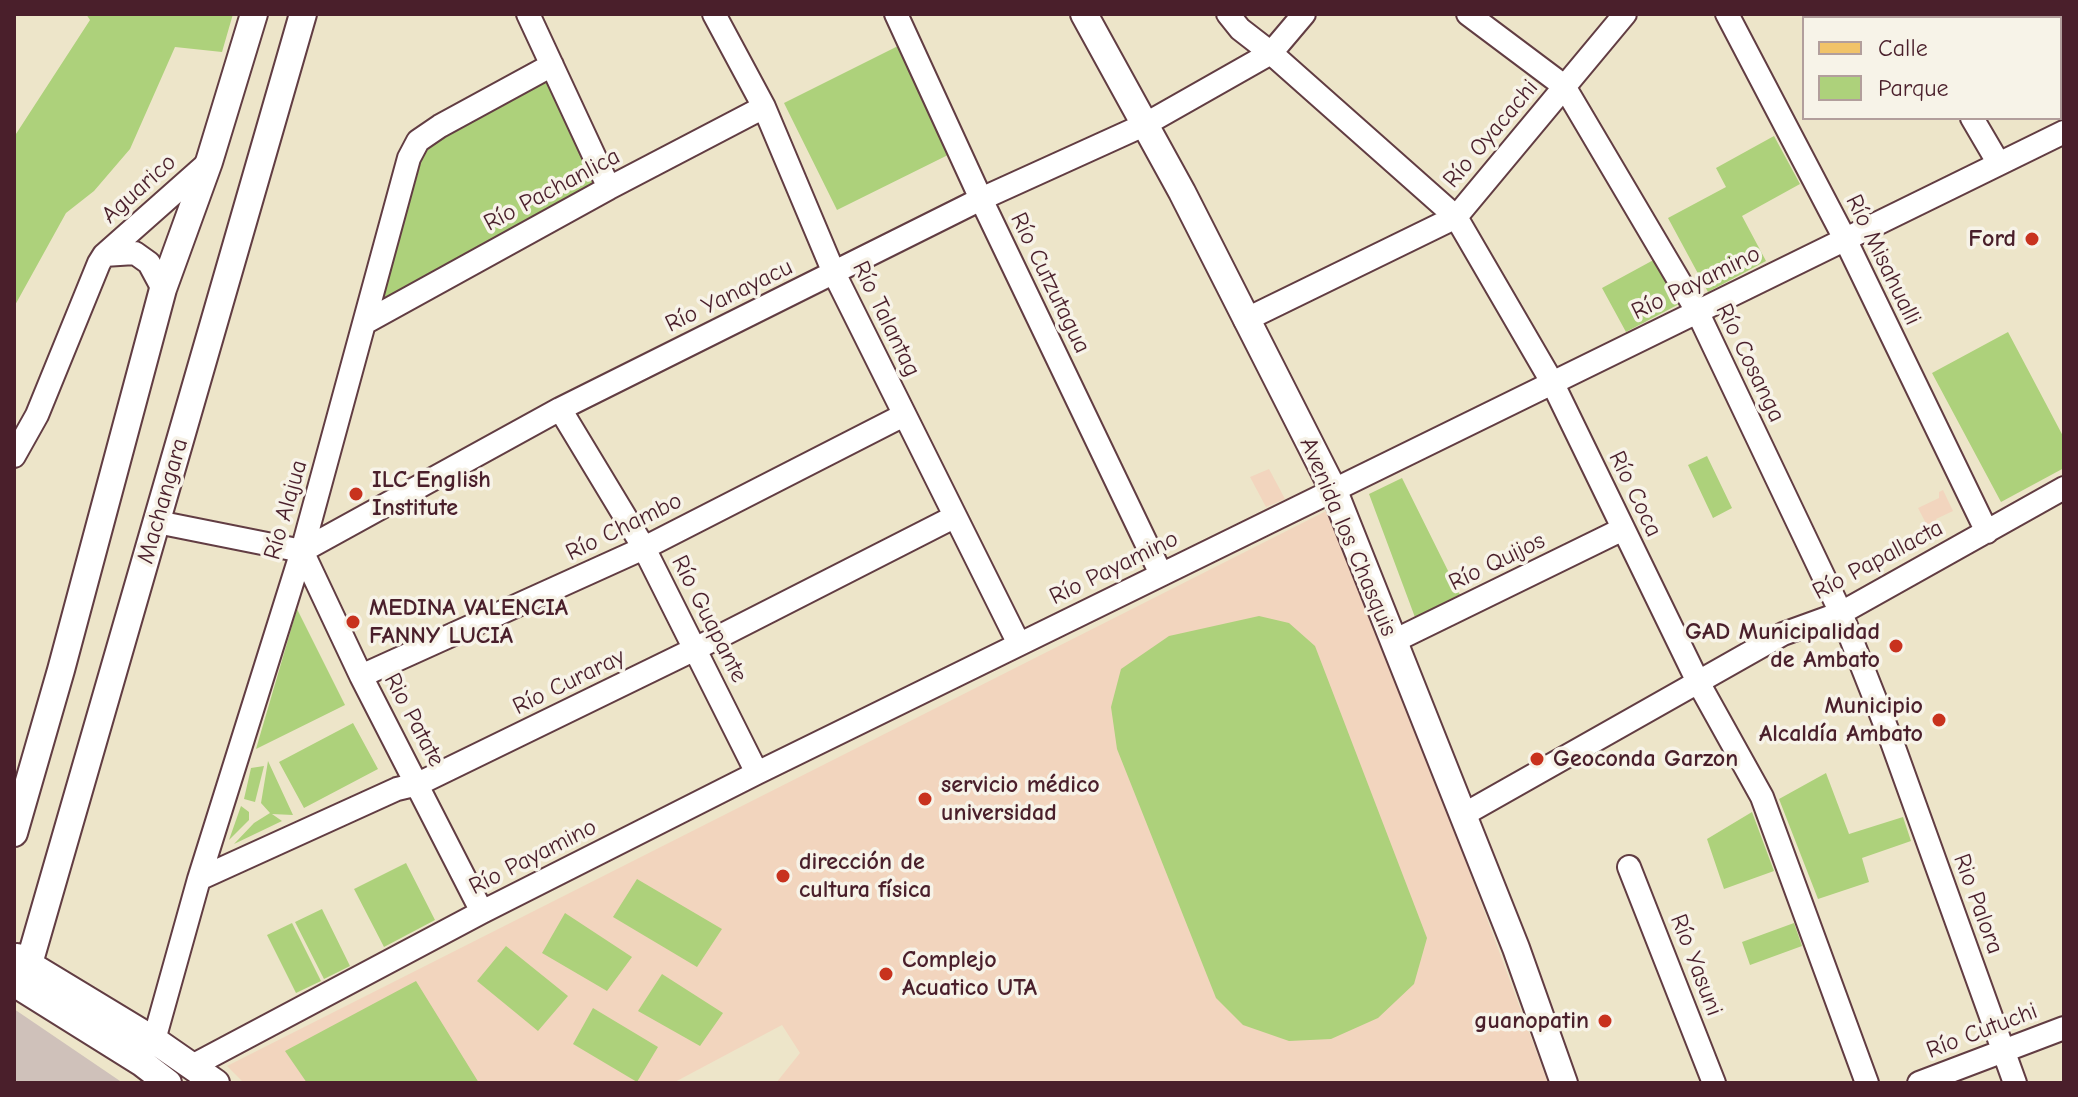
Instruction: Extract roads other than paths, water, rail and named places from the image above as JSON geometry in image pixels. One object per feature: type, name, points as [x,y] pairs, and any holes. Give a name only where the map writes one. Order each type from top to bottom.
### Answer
[{"type":"street","points":[[14,833],[163,289],[209,162],[254,14]]},
{"type":"street","name":"Machangara","points":[[20,972],[157,522],[303,14]]},
{"type":"street","points":[[528,14],[609,188]]},
{"type":"street","name":"Río Talantag","points":[[714,14],[764,107],[834,273],[1019,644]]},
{"type":"street","name":"Río Cutzutagua","points":[[896,14],[1161,574]]},
{"type":"street","name":"Avenida los Chasquis","points":[[1084,14],[1182,192],[1334,491],[1516,948],[1564,1083]]},
{"type":"street","name":"Río Coca","points":[[1228,14],[1240,29],[1456,217],[1552,382],[1698,682],[1762,797],[1867,1083]]},
{"type":"street","name":"Río Yanayacu","points":[[302,551],[560,409],[981,199],[1144,125],[1271,53],[1304,14]]},
{"type":"street","name":"Río Cosanga","points":[[1468,14],[1564,86],[1697,311],[1841,613],[1892,742]]},
{"type":"street","name":"Río Oyacachi","points":[[1245,320],[1456,217],[1625,14]]},
{"type":"street","name":"Río Misahualli","points":[[1727,14],[1846,241],[1987,532]]},
{"type":"street","name":"Río Alajua","points":[[154,1040],[199,879],[302,551],[409,158],[418,141],[440,126],[552,65]]},
{"type":"street","name":"Río Pachanlica","points":[[366,322],[609,188],[764,107]]},
{"type":"street","points":[[1973,120],[1999,164]]},
{"type":"street","name":"Río Payamino","points":[[194,1065],[482,912],[757,773],[2064,132]]},
{"type":"street","name":"Aguarico","points":[[14,456],[37,415],[92,276],[104,255],[209,162]]},
{"type":"street","name":"Aguarico","points":[[104,255],[135,253],[149,263],[163,289]]},
{"type":"street","name":"Río Guapante","points":[[560,409],[644,548],[757,773]]},
{"type":"street","name":"Río Chambo","points":[[361,676],[644,548],[904,415]]},
{"type":"street","name":"Río Papallacta","points":[[1463,815],[1783,634],[1841,613],[2064,488]]},
{"type":"street","name":"Río Curaray","points":[[199,879],[397,789],[418,784],[695,649],[954,517]]},
{"type":"street","points":[[157,522],[302,551]]},
{"type":"street","name":"Río Quijos","points":[[1394,641],[1623,529]]},
{"type":"street","name":"Rio Patate","points":[[302,551],[361,676],[482,912]]},
{"type":"street","name":"Rio Palora","points":[[1892,742],[2015,1083]]},
{"type":"street","name":"Río Yasuni","points":[[1629,867],[1714,1083]]},
{"type":"street","points":[[20,972],[154,1040],[216,1083]]},
{"type":"street","points":[[20,972],[168,1083]]},
{"type":"street","name":"Río Cutuchi","points":[[1919,1083],[2064,1028]]},
{"type":"place","name":"Ford","points":[[2032,239]]},
{"type":"place","name":"ILC English Institute","points":[[356,494]]},
{"type":"place","name":"MEDINA VALENCIA FANNY LUCIA","points":[[353,622]]},
{"type":"place","name":"GAD Municipalidad de Ambato","points":[[1896,646]]},
{"type":"place","name":"Municipio Alcaldía Ambato","points":[[1939,720]]},
{"type":"place","name":"Geoconda Garzon","points":[[1537,759]]},
{"type":"place","name":"servicio médico universidad","points":[[925,799]]},
{"type":"place","name":"dirección de cultura física","points":[[783,876]]},
{"type":"place","name":"Complejo Acuatico UTA","points":[[886,974]]},
{"type":"place","name":"guanopatin","points":[[1605,1021]]}]
